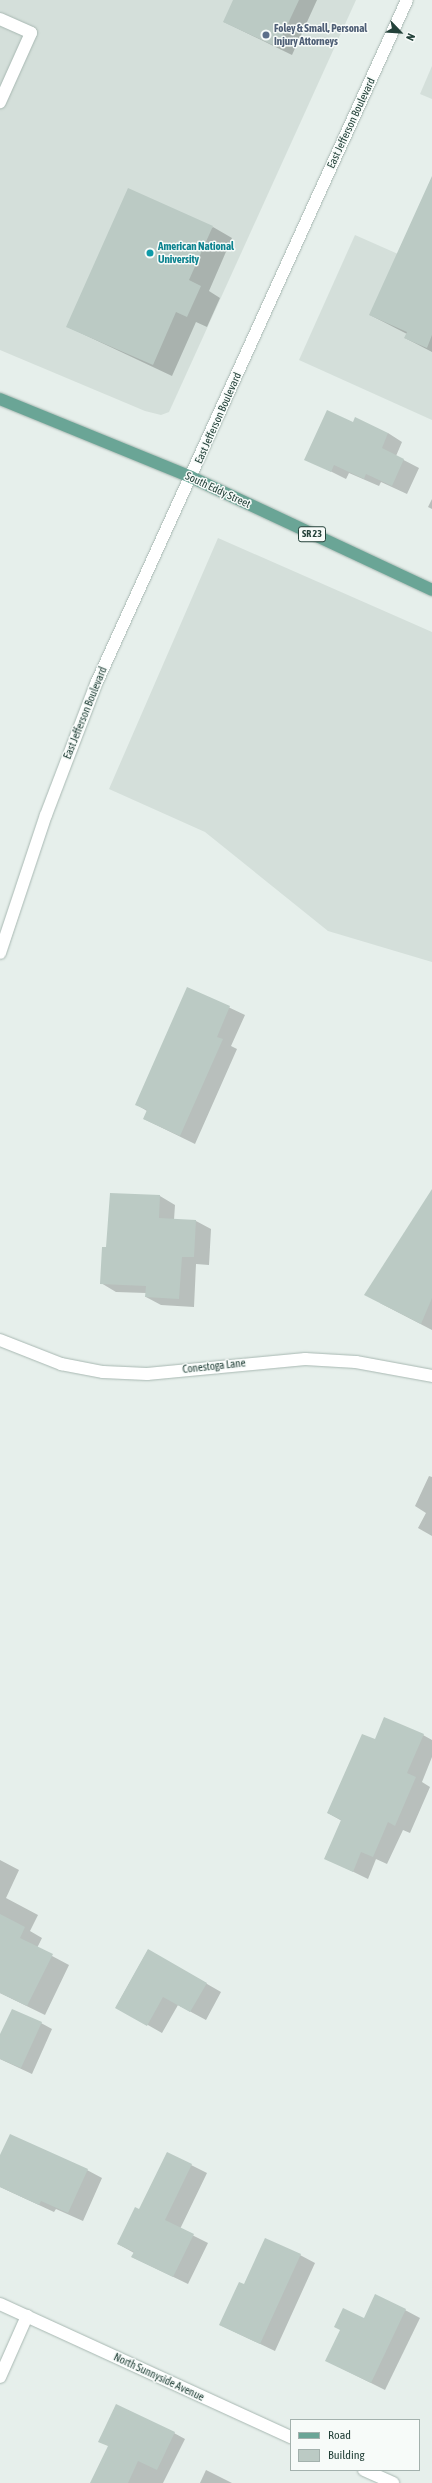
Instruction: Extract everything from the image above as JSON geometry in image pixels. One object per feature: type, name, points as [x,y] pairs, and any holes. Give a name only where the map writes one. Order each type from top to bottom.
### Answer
[{"type":"main road","name":"South Eddy Street","points":[[0,399],[191,477],[432,590]]},
{"type":"street","name":"East Jefferson Boulevard","points":[[0,953],[69,751],[96,684],[407,0]]},
{"type":"street","points":[[0,19],[31,33],[0,102]]},
{"type":"street","name":"Conestoga Lane","points":[[0,1340],[61,1364],[103,1372],[147,1374],[305,1359],[356,1362],[432,1376]]},
{"type":"street","name":"North Sunnyside Avenue","points":[[0,2304],[290,2437]]},
{"type":"street","points":[[0,2377],[28,2316]]},
{"type":"street","points":[[366,2471],[393,2483]]},
{"type":"shaded area","points":[[0,0],[356,0],[169,412],[161,415],[145,411],[0,350]]},
{"type":"shaded area","points":[[432,66],[432,99],[420,94]]},
{"type":"shaded area","points":[[355,235],[432,269],[432,420],[299,360]]},
{"type":"shaded area","points":[[218,538],[432,632],[432,962],[328,931],[205,832],[109,789]]},
{"type":"building","name":"Foley & Small, Personal Injury Attorneys","points":[[233,0],[299,0],[277,47],[223,22]]},
{"type":"building","points":[[432,176],[432,335],[427,348],[404,338],[407,332],[369,315]]},
{"type":"building","name":"American National University","points":[[128,188],[213,226],[189,280],[201,286],[187,317],[176,312],[153,365],[66,327]]},
{"type":"building","points":[[327,410],[353,422],[355,417],[388,433],[382,448],[404,459],[392,486],[366,474],[364,479],[334,465],[331,472],[304,460]]},
{"type":"building","points":[[187,987],[230,1006],[217,1037],[223,1039],[180,1136],[143,1119],[147,1110],[135,1105]]},
{"type":"building","points":[[432,1189],[432,1298],[421,1324],[364,1295]]},
{"type":"building","points":[[110,1193],[160,1195],[159,1218],[196,1220],[194,1257],[182,1257],[179,1299],[145,1297],[146,1286],[100,1284],[102,1247],[106,1247]]},
{"type":"building","points":[[384,1717],[424,1734],[407,1773],[416,1777],[395,1826],[388,1822],[373,1857],[361,1852],[353,1872],[324,1859],[341,1820],[327,1813],[362,1734],[375,1739]]},
{"type":"building","points":[[0,1914],[25,1927],[20,1938],[53,1954],[27,2006],[0,1993]]},
{"type":"building","points":[[148,1949],[207,1983],[190,2012],[163,1997],[147,2026],[115,2008]]},
{"type":"building","points":[[12,2009],[42,2022],[21,2068],[0,2059],[0,2034]]},
{"type":"building","points":[[10,2134],[88,2169],[68,2213],[41,2201],[39,2205],[0,2187],[0,2155]]},
{"type":"building","points":[[167,2152],[192,2164],[165,2220],[194,2234],[173,2277],[131,2257],[134,2252],[117,2244],[135,2207],[139,2209]]},
{"type":"building","points":[[265,2238],[301,2254],[260,2344],[219,2325],[239,2282],[244,2284]]},
{"type":"building","points":[[375,2294],[406,2309],[371,2383],[325,2361],[340,2330],[334,2327],[343,2308],[364,2318]]},
{"type":"building","points":[[116,2404],[175,2432],[157,2470],[138,2461],[128,2483],[90,2483],[108,2446],[98,2442]]},
{"type":"place","name":"Foley & Small, Personal Injury Attorneys","points":[[266,35]]},
{"type":"place","name":"American National University","points":[[150,253]]}]
